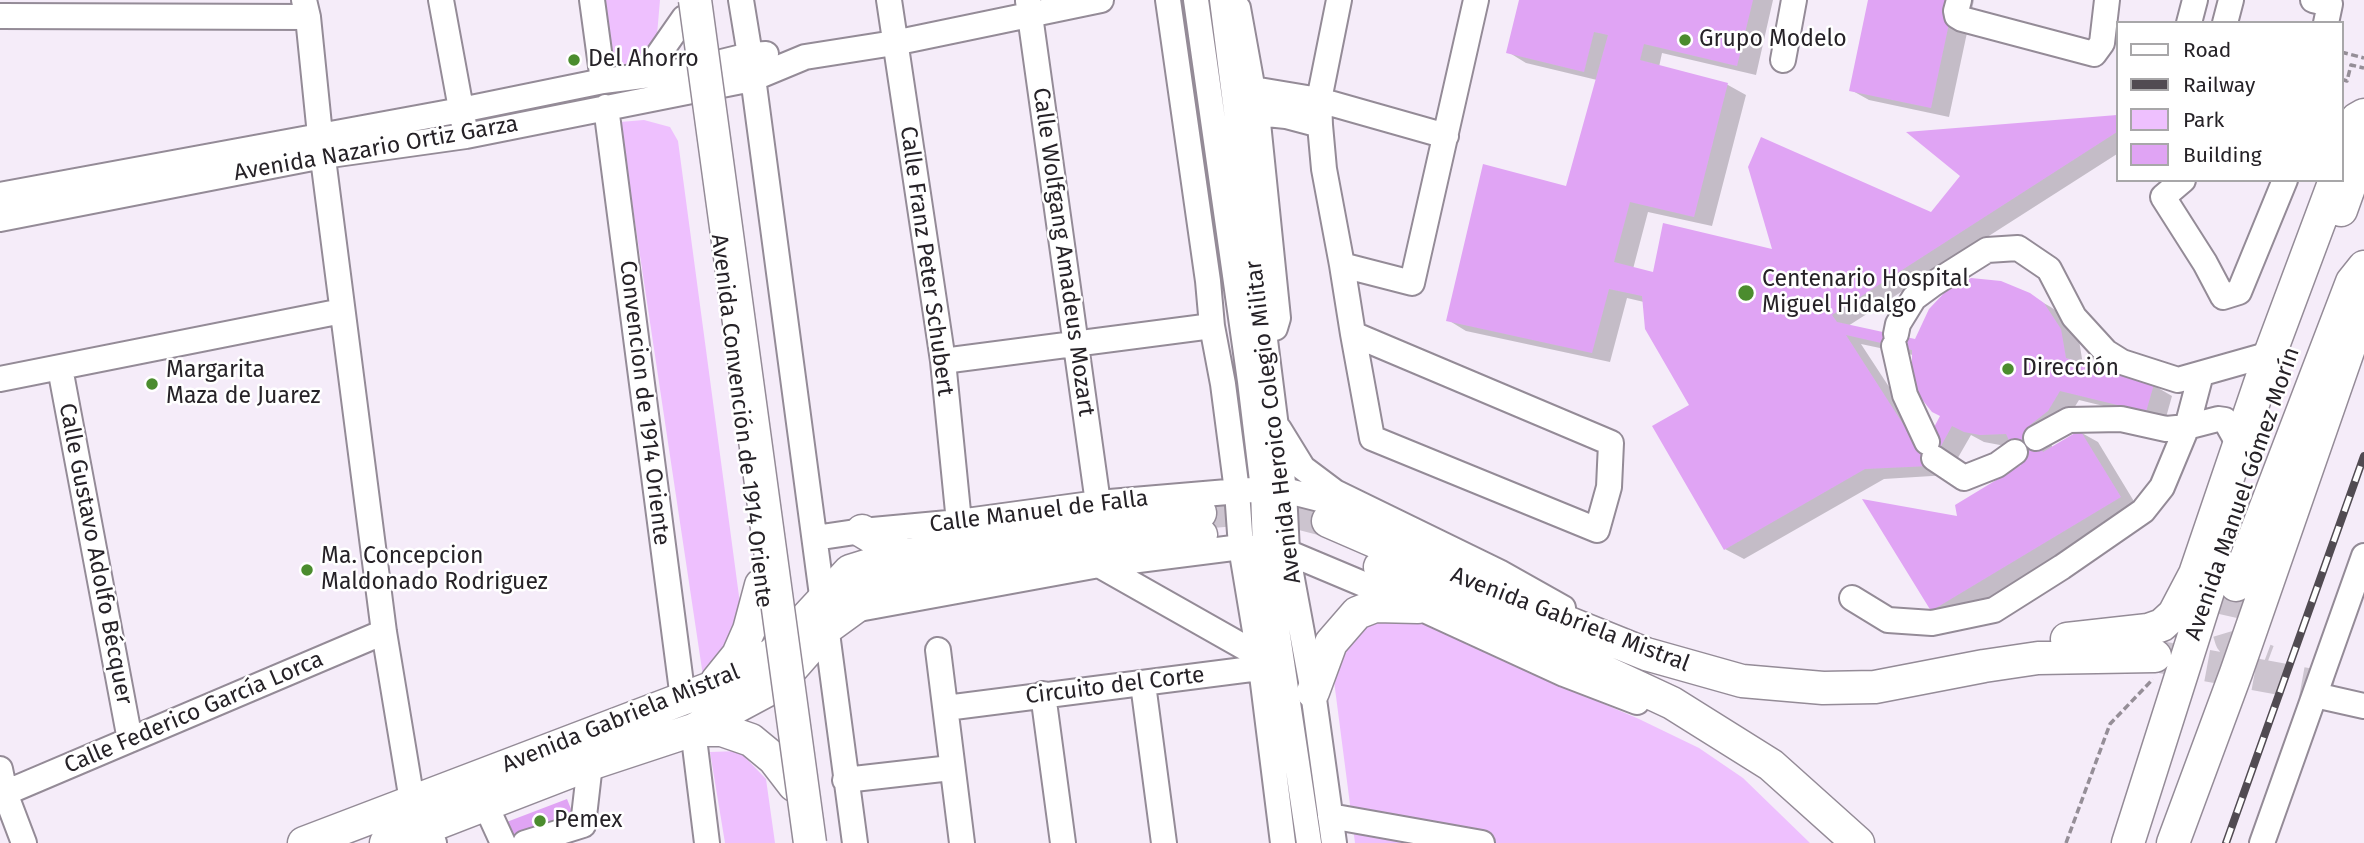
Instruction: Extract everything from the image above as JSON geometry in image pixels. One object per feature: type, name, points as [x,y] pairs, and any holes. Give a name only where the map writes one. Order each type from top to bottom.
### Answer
[{"type":"main road","name":"Avenida Convención de 1914 Oriente","points":[[716,0],[757,321],[830,843]]},
{"type":"main road","name":"Avenida Convención de 1914 Oriente","points":[[686,6],[810,843]]},
{"type":"main road","name":"Avenida Manuel Gómez Morín","points":[[2343,167],[2352,139]]},
{"type":"main road","points":[[1823,688],[1983,645],[2133,634],[2161,625],[2174,614],[2223,528],[2239,445],[2270,354],[2302,294],[2334,182]]},
{"type":"main road","name":"Avenida Manuel Gómez Morín","points":[[2127,843],[2223,528],[2338,182]]},
{"type":"main road","points":[[2236,585],[2347,293],[2364,267]]},
{"type":"main road","points":[[2174,843],[2364,305]]},
{"type":"main road","name":"Avenida Gabriela Mistral","points":[[304,843],[425,824],[486,806],[590,764],[693,730],[777,685],[835,612],[850,571],[892,558],[1008,537],[1201,524],[931,572],[883,586],[835,612],[773,654],[711,688],[682,699],[425,824],[386,843]]},
{"type":"main road","points":[[2195,574],[2223,528]]},
{"type":"main road","points":[[862,531],[905,557]]},
{"type":"main road","name":"Avenida Gabriela Mistral","points":[[1858,843],[1770,765],[1672,703],[1324,531],[1487,590],[1646,654],[1742,681],[1823,688],[1875,687],[2038,658],[2155,667]]},
{"type":"main road","points":[[711,688],[738,655],[749,630],[761,585]]},
{"type":"main road","points":[[1313,692],[1331,643],[1357,613],[1375,606],[1418,607]]},
{"type":"main road","points":[[693,730],[722,730],[751,740],[774,759],[794,785]]},
{"type":"main road","points":[[1789,782],[1796,803],[1832,843]]},
{"type":"street","points":[[441,0],[466,136]]},
{"type":"street","points":[[592,0],[603,80]]},
{"type":"street","name":"Calle Franz Peter Schubert","points":[[889,0],[943,361],[959,522]]},
{"type":"street","name":"Avenida Nazario Ortiz Garza","points":[[0,195],[322,146],[466,136],[606,107],[693,79],[799,55],[894,43],[1029,8],[1101,0]]},
{"type":"street","name":"Avenida Heroico Colegio Militar","points":[[1168,0],[1237,491],[1265,549],[1313,692],[1334,843]]},
{"type":"street","name":"Avenida Heroico Colegio Militar","points":[[1196,0],[1250,381],[1273,490]]},
{"type":"street","name":"Avenida Heroico Colegio Militar","points":[[1222,0],[1275,422],[1273,490],[1265,549],[1268,662],[1309,843]]},
{"type":"street","points":[[1237,0],[1257,113],[1278,318],[1266,357]]},
{"type":"street","points":[[1339,0],[1319,100],[1320,125],[1324,169],[1342,265],[1353,334],[1372,438],[1597,530],[1609,487],[1611,443],[1353,334]]},
{"type":"street","points":[[1342,265],[1412,283],[1476,0]]},
{"type":"street","points":[[1783,60],[1794,0]]},
{"type":"street","points":[[1959,0],[1956,11],[1957,16],[1962,19],[2094,54],[2102,43],[2103,1]]},
{"type":"street","points":[[2190,21],[2195,0]]},
{"type":"street","points":[[2226,21],[2231,0]]},
{"type":"street","points":[[2314,0],[2330,4],[2326,21]]},
{"type":"street","points":[[636,76],[653,64],[686,6]]},
{"type":"street","name":"Avenida Convención de 1914 Oriente","points":[[686,6],[693,79],[761,585],[794,785],[796,843]]},
{"type":"street","points":[[0,16],[306,8],[384,632],[425,824]]},
{"type":"street","points":[[742,8],[774,44],[799,55]]},
{"type":"street","points":[[742,8],[815,538],[835,612],[845,780],[855,843]]},
{"type":"street","name":"Calle Wolfgang Amadeus Mozart","points":[[1029,8],[1098,503]]},
{"type":"street","name":"Avenida Nazario Ortiz Garza","points":[[0,219],[322,146],[461,110],[603,80],[636,76],[693,79]]},
{"type":"street","points":[[1253,89],[1319,100],[1446,136]]},
{"type":"street","name":"Convencion de 1914 Oriente","points":[[606,107],[682,699]]},
{"type":"street","points":[[1257,113],[1320,125]]},
{"type":"street","points":[[2181,182],[2163,197],[2223,297],[2239,292],[2279,182]]},
{"type":"street","points":[[2015,452],[1997,465],[1964,478],[1930,450],[1905,395],[1895,340],[1898,324],[1914,298],[1987,250],[2018,248],[2049,269],[2074,317],[2106,352],[2122,362],[2178,380],[2270,354]]},
{"type":"street","points":[[1208,281],[1236,277]]},
{"type":"street","points":[[0,379],[342,311]]},
{"type":"street","points":[[943,361],[1212,326]]},
{"type":"street","name":"Calle Gustavo Adolfo Bécquer","points":[[61,368],[130,740]]},
{"type":"street","points":[[1852,598],[1888,620],[1932,623],[1994,610],[2062,567],[2143,511],[2162,487],[2188,427],[2201,374]]},
{"type":"street","points":[[1223,384],[1250,381]]},
{"type":"street","points":[[2036,438],[2069,419],[2121,419],[2166,429],[2188,427],[2218,419],[2225,420],[2239,445]]},
{"type":"street","points":[[1275,422],[1303,468],[1335,492],[1499,572],[1646,654]]},
{"type":"street","name":"Calle Manuel de Falla","points":[[815,538],[1098,503],[1237,491],[1273,490],[1375,513]]},
{"type":"street","points":[[835,612],[1099,565],[1265,549]]},
{"type":"street","name":"Avenida Gabriela Mistral","points":[[1265,549],[1418,607],[1564,674],[1723,734]]},
{"type":"street","points":[[2262,843],[2364,556]]},
{"type":"street","points":[[1099,565],[1268,662],[1283,843]]},
{"type":"street","name":"Calle Federico García Lorca","points":[[2,781],[130,740],[384,632]]},
{"type":"street","points":[[937,650],[962,843]]},
{"type":"street","name":"Circuito del Corte","points":[[946,708],[1043,694],[1143,684],[1268,662]]},
{"type":"street","points":[[1143,684],[1164,843]]},
{"type":"street","points":[[1043,694],[1063,843]]},
{"type":"street","points":[[2315,695],[2364,706]]},
{"type":"street","points":[[693,730],[706,843]]},
{"type":"street","points":[[526,843],[583,825],[590,764]]},
{"type":"street","points":[[845,780],[951,768]]},
{"type":"street","points":[[2,781],[24,843]]},
{"type":"street","points":[[486,806],[503,843]]},
{"type":"street","points":[[1330,816],[1482,843]]},
{"type":"path","points":[[2343,53],[2364,58]]},
{"type":"path","points":[[2343,80],[2347,81],[2351,65],[2364,68]]},
{"type":"path","points":[[2066,843],[2110,724],[2155,667]]},
{"type":"green space","points":[[601,0],[660,0],[657,35],[640,61],[619,66],[610,64]]},
{"type":"green space","points":[[644,120],[670,127],[678,141],[741,611],[728,650],[703,676],[620,122]]},
{"type":"green space","points":[[1395,617],[1419,622],[1699,748],[1743,778],[1810,843],[1355,843],[1334,681],[1338,656],[1369,623]]},
{"type":"green space","points":[[739,751],[766,779],[775,843],[725,843],[710,752]]},
{"type":"building","name":"Centenario Hospital Miguel Hidalgo","points":[[1519,0],[1753,0],[1737,66],[1644,44],[1640,60],[1728,83],[1694,217],[1630,202],[1614,262],[1653,272],[1663,223],[1772,249],[1748,167],[1761,137],[1931,212],[1960,176],[1906,132],[2116,115],[2116,133],[1832,315],[1837,322],[1915,339],[1929,309],[1945,292],[1971,278],[2001,281],[2030,293],[2044,303],[2061,329],[2066,358],[2154,384],[2146,412],[2060,391],[2048,411],[2030,425],[2043,452],[2080,430],[2121,497],[1931,611],[1862,499],[1957,516],[1955,505],[2021,465],[2006,434],[1980,435],[1952,426],[1930,466],[1865,469],[1724,550],[1652,426],[1689,405],[1645,329],[1642,296],[1609,289],[1592,353],[1446,321],[1483,164],[1566,186],[1608,35],[1594,32],[1584,72],[1506,53]],"holes":[[[1846,335],[1912,350],[1912,377],[1916,392],[1932,412],[1940,416],[1921,452]]]},
{"type":"building","points":[[1868,0],[1954,0],[1931,108],[1849,91]]},
{"type":"building","name":"Pemex","points":[[567,799],[575,819],[513,843],[504,823]]},
{"type":"tunnel","points":[[1200,513],[1274,507],[1328,521]]},
{"type":"tunnel","points":[[2236,585],[2229,617],[2228,630],[2231,640],[2252,655],[2268,661]]},
{"type":"tunnel","points":[[2160,657],[2346,691]]},
{"type":"railway","points":[[2226,843],[2364,456]]},
{"type":"place","name":"Grupo Modelo","points":[[1685,40]]},
{"type":"place","name":"Del Ahorro","points":[[574,60]]},
{"type":"place","name":"Centenario Hospital Miguel Hidalgo","points":[[1746,293]]},
{"type":"place","name":"Dirección","points":[[2008,369]]},
{"type":"place","name":"Margarita Maza de Juarez","points":[[152,384]]},
{"type":"place","name":"Ma. Concepcion Maldonado Rodriguez","points":[[307,570]]},
{"type":"place","name":"Pemex","points":[[540,821]]}]
